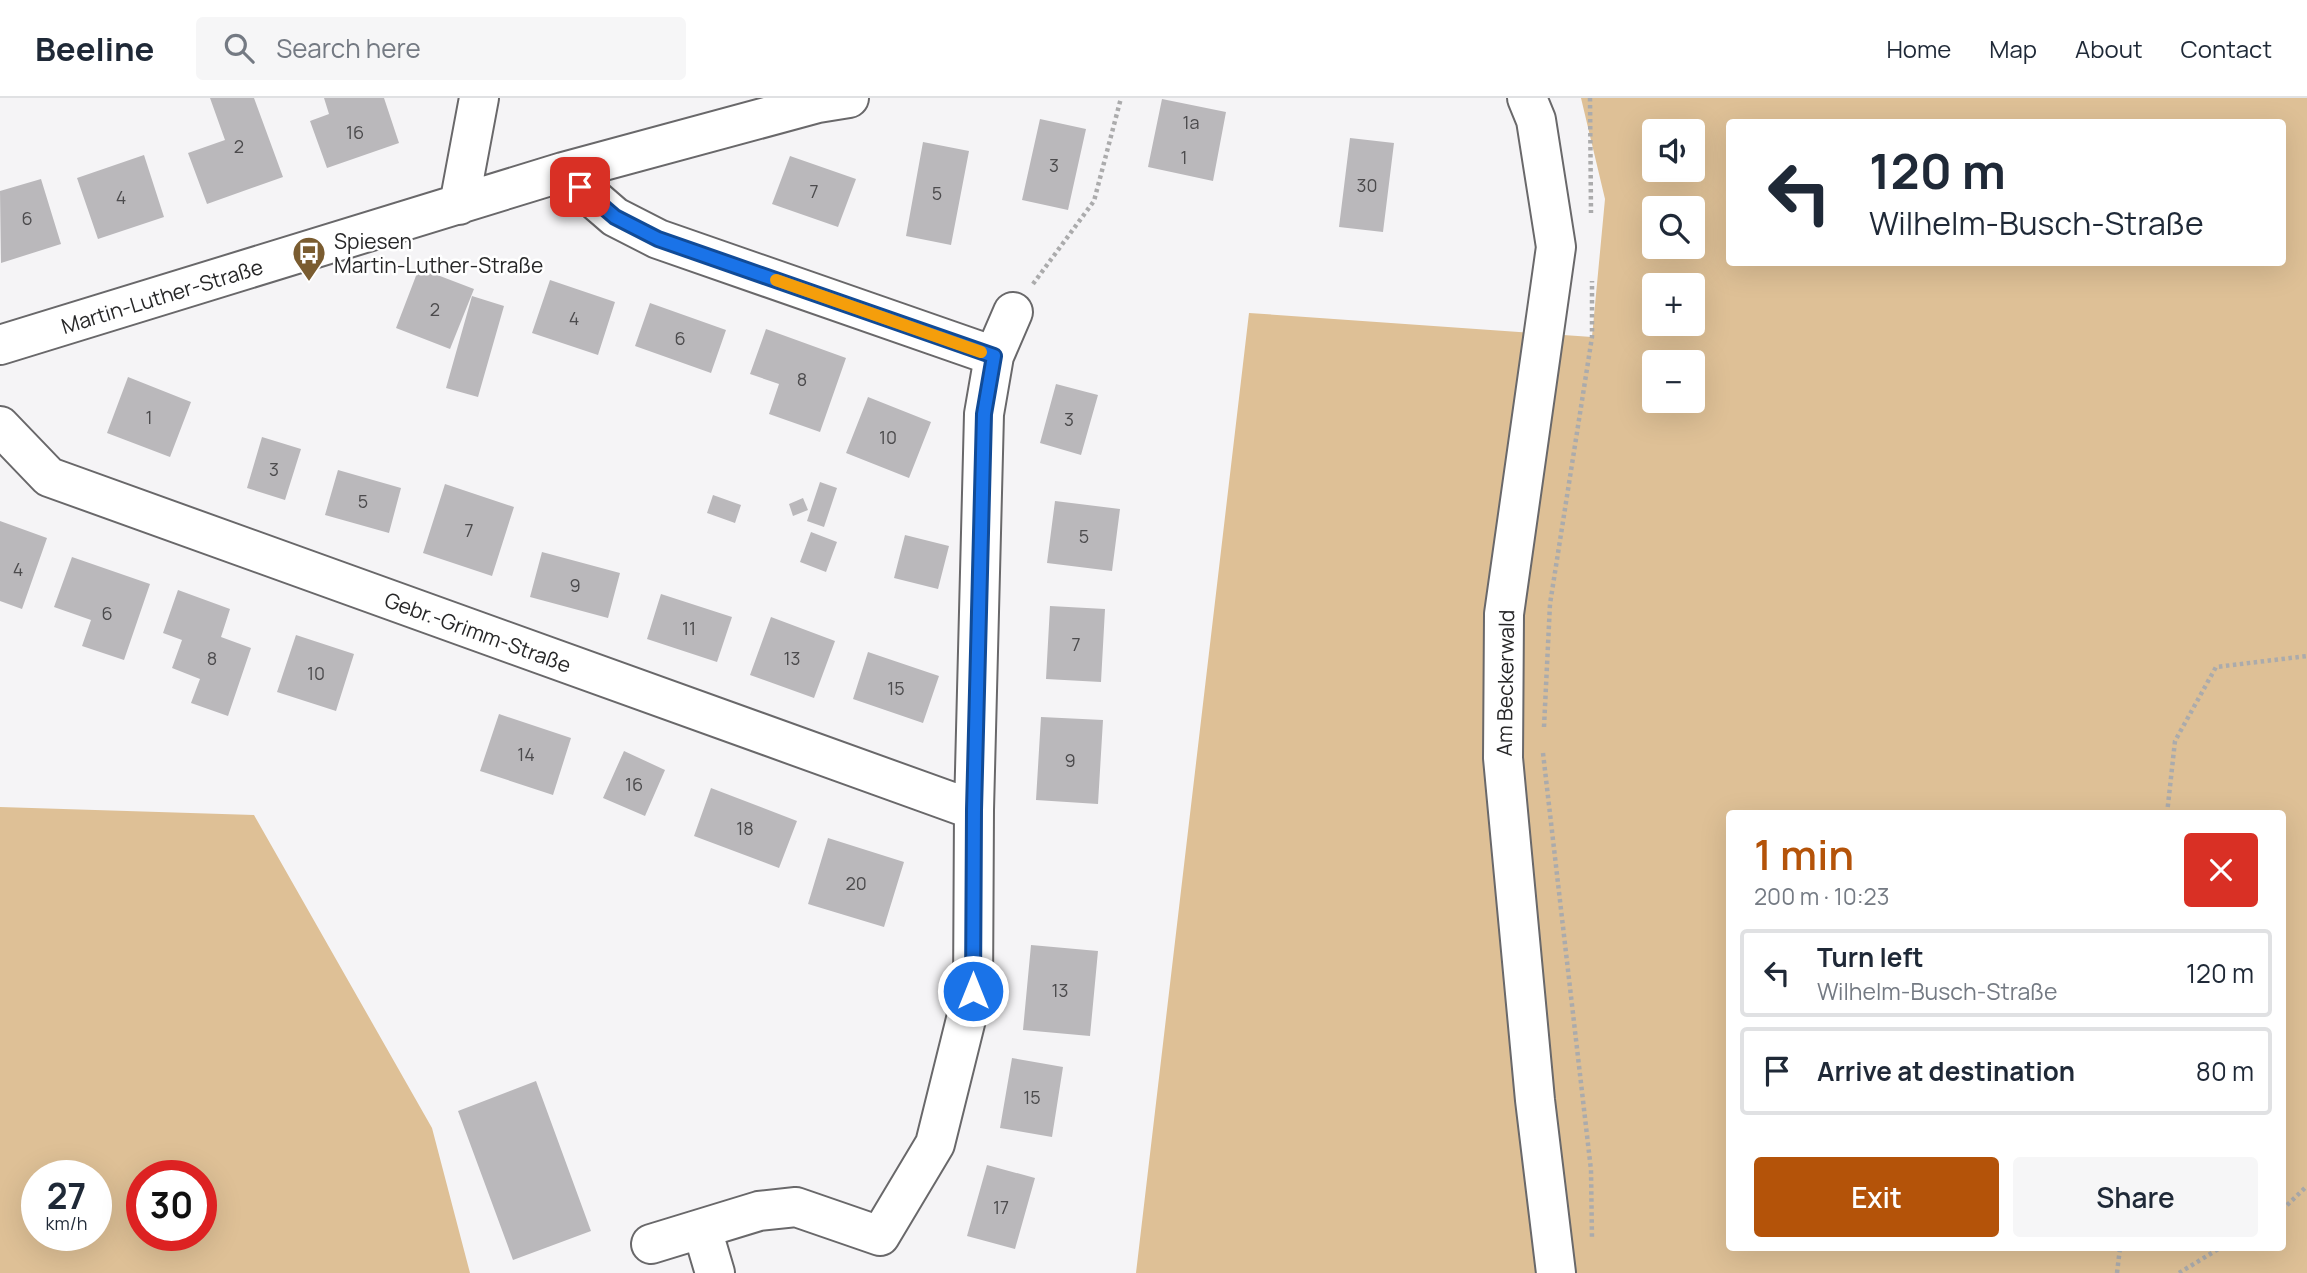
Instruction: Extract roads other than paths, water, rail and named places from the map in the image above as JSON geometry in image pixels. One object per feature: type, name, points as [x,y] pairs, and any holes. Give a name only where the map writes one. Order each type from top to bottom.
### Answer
[{"type":"street","points":[[460,205],[479,98]]},
{"type":"street","name":"Martin-Luther-Straße","points":[[0,345],[563,172],[818,103],[849,98]]},
{"type":"street","name":"Am Beckerwald","points":[[1527,98],[1536,120],[1556,247],[1504,614],[1503,758],[1535,1100],[1556,1273]]},
{"type":"street","points":[[563,172],[615,217],[658,239],[994,356]]},
{"type":"street","points":[[651,1244],[759,1211],[796,1207],[880,1236],[935,1144],[973,991],[974,810],[984,414],[994,356],[1013,312]]},
{"type":"street","name":"Gebr.-Grimm-Straße","points":[[0,426],[50,477],[974,810]]},
{"type":"street","points":[[702,1229],[715,1273]]},
{"type":"place","name":"Spiesen Martin-Luther-Straße","points":[[309,283]]}]
